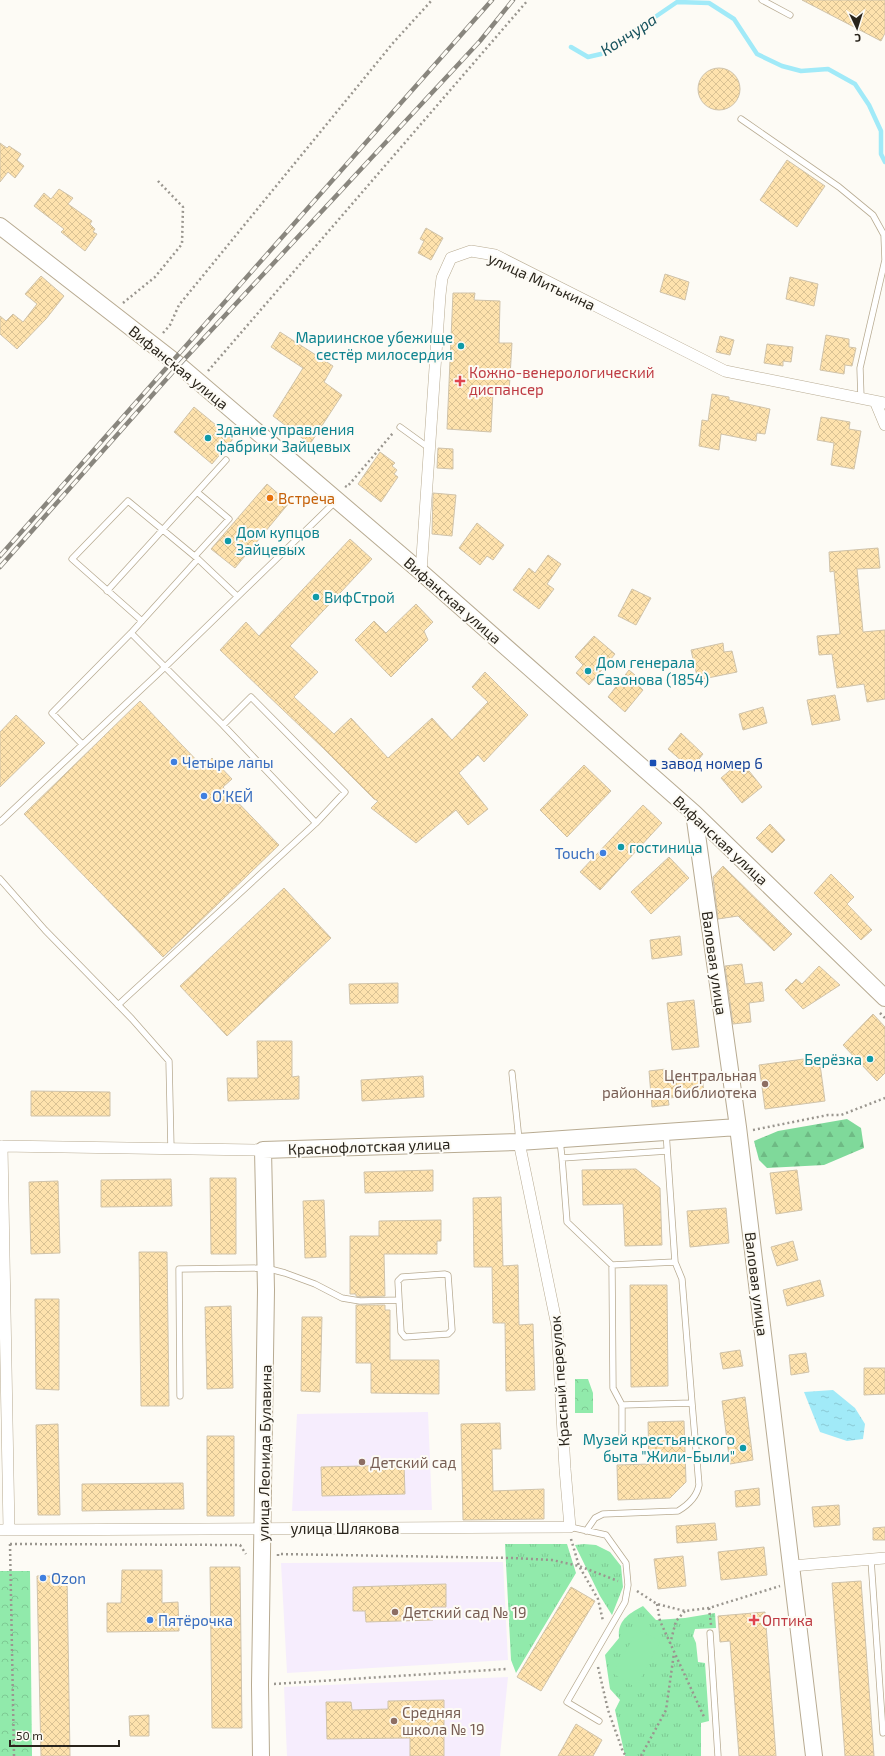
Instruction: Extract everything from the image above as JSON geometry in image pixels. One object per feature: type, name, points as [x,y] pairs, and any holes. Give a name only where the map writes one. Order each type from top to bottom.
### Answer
[{"type":"main road","name":"Вифанская улица","points":[[0,226],[153,344],[421,572],[694,813],[885,998]]},
{"type":"main road","name":"Валовая улица","points":[[694,813],[738,1131],[814,1756]]},
{"type":"main road","name":"Краснофлотская улица","points":[[263,1150],[519,1142],[666,1132],[738,1131]]},
{"type":"main road","name":"улица Леонида Булавина","points":[[261,1756],[260,1685],[263,1566],[262,1528],[266,1268],[263,1150]]},
{"type":"street","name":"улица Митькина","points":[[421,572],[442,278],[451,258],[471,251],[495,255],[725,371],[880,402]]},
{"type":"street","points":[[880,402],[885,425]]},
{"type":"street","name":"Красный переулок","points":[[519,1142],[557,1326],[565,1469],[570,1526]]},
{"type":"street","points":[[1,1146],[4,1530]]},
{"type":"street","name":"Краснофлотская улица","points":[[1,1146],[263,1150]]},
{"type":"street","name":"улица Шлякова","points":[[4,1530],[570,1526]]},
{"type":"street","points":[[792,1566],[885,1558]]},
{"type":"lane","points":[[762,0],[790,15]]},
{"type":"lane","points":[[741,119],[839,187],[873,215],[884,235],[885,260],[860,368],[861,398]]},
{"type":"lane","points":[[400,427],[429,448]]},
{"type":"lane","points":[[107,591],[226,460]]},
{"type":"lane","points":[[82,744],[52,713],[142,621],[229,519],[197,492]]},
{"type":"lane","points":[[142,621],[72,559],[128,500],[197,557],[237,596]]},
{"type":"lane","points":[[0,822],[164,668],[336,500]]},
{"type":"lane","points":[[131,633],[164,668],[223,725],[316,823]]},
{"type":"lane","points":[[118,1005],[316,823],[345,792],[251,697],[223,725]]},
{"type":"lane","points":[[0,879],[45,930],[118,1005],[169,1061],[171,1149]]},
{"type":"lane","points":[[512,1073],[519,1142]]},
{"type":"lane","points":[[586,1531],[595,1518],[600,1515],[678,1511],[684,1507],[698,1492],[699,1485],[682,1279],[675,1262],[666,1132]]},
{"type":"lane","points":[[560,1139],[567,1222],[612,1265],[613,1388],[622,1405],[622,1440]]},
{"type":"lane","points":[[562,1158],[667,1151]]},
{"type":"lane","points":[[612,1265],[675,1262]]},
{"type":"lane","points":[[180,1396],[179,1269],[266,1268],[315,1284],[342,1298],[360,1301],[398,1300]]},
{"type":"lane","points":[[448,1275],[452,1330],[448,1334],[405,1337],[401,1332],[398,1300],[398,1281],[402,1277],[448,1275]]},
{"type":"lane","points":[[622,1405],[692,1403]]},
{"type":"lane","points":[[570,1526],[606,1535],[626,1563],[628,1585],[625,1602],[567,1702],[599,1721]]},
{"type":"lane","points":[[871,1560],[883,1733]]},
{"type":"lane","points":[[710,1633],[718,1756]]},
{"type":"path","points":[[153,344],[170,324],[179,305],[393,43],[432,0]]},
{"type":"path","points":[[214,376],[208,371],[528,0]]},
{"type":"path","points":[[112,312],[155,277],[182,244],[183,207],[156,179]]},
{"type":"path","points":[[341,482],[347,487],[387,438],[400,427]]},
{"type":"path","points":[[738,1131],[828,1115],[841,1115],[885,1098]]},
{"type":"path","points":[[570,1526],[572,1544],[579,1566],[598,1599],[606,1634]]},
{"type":"path","points":[[4,1530],[10,1544],[14,1756]]},
{"type":"path","points":[[10,1544],[240,1545],[255,1566],[271,1566],[278,1554],[552,1560],[579,1566],[628,1585],[657,1604],[685,1610],[709,1608],[783,1585]]},
{"type":"path","points":[[657,1604],[660,1621],[708,1725],[716,1724]]},
{"type":"path","points":[[709,1608],[712,1622]]},
{"type":"path","points":[[670,1644],[676,1621],[685,1610]]},
{"type":"path","points":[[642,1756],[666,1710],[674,1652]]},
{"type":"path","points":[[595,1654],[608,1710],[623,1752],[626,1756]]},
{"type":"path","points":[[260,1685],[506,1669]]},
{"type":"shaded area","name":"Детский сад","points":[[428,1412],[432,1510],[292,1511],[297,1414]]},
{"type":"shaded area","name":"Детский сад № 19","points":[[503,1562],[508,1660],[287,1673],[281,1563]]},
{"type":"shaded area","name":"Средняя школа № 19","points":[[508,1677],[500,1756],[287,1756],[284,1687]]},
{"type":"green space","points":[[847,1119],[861,1128],[864,1148],[824,1165],[767,1168],[759,1160],[754,1141],[778,1131]]},
{"type":"green space","points":[[575,1379],[588,1379],[593,1393],[593,1413],[575,1413]]},
{"type":"green space","points":[[505,1544],[567,1544],[576,1573],[516,1673],[511,1660]]},
{"type":"green space","points":[[575,1545],[596,1545],[610,1552],[621,1566],[623,1587],[612,1615],[600,1596]]},
{"type":"green space","points":[[0,1571],[30,1571],[32,1756],[0,1756]]},
{"type":"green space","points":[[643,1606],[656,1620],[685,1618],[715,1613],[716,1628],[695,1629],[693,1636],[696,1643],[698,1662],[705,1663],[709,1721],[701,1723],[701,1756],[625,1756],[615,1710],[620,1700],[610,1689],[605,1655],[619,1638],[620,1626],[625,1618],[633,1611]]},
{"type":"green space","points":[[638,1630],[659,1640],[660,1643],[636,1687],[614,1674],[614,1671]]},
{"type":"water","points":[[833,1390],[855,1408],[865,1424],[863,1439],[847,1441],[820,1432],[804,1392]]},
{"type":"building","points":[[802,0],[885,0],[885,33],[881,41]]},
{"type":"building","points":[[715,68],[723,68],[731,71],[737,77],[740,89],[737,101],[731,107],[723,110],[715,110],[707,107],[701,101],[698,93],[698,85],[701,77],[707,71]]},
{"type":"building","points":[[0,143],[7,148],[9,146],[21,154],[17,160],[24,166],[15,178],[8,172],[0,182]]},
{"type":"building","points":[[787,160],[825,186],[797,227],[760,200]]},
{"type":"building","points":[[59,189],[73,198],[68,204],[92,221],[90,224],[95,229],[93,232],[97,234],[85,251],[61,232],[64,229],[34,206],[44,193],[51,199]]},
{"type":"building","points":[[426,228],[443,238],[431,260],[418,253],[424,241],[420,239]]},
{"type":"building","points":[[665,274],[689,282],[685,300],[660,292]]},
{"type":"building","points":[[41,276],[64,296],[46,319],[17,349],[0,334],[0,316],[6,321],[13,314],[23,322],[37,304],[25,294]]},
{"type":"building","points":[[790,277],[818,284],[814,306],[786,299]]},
{"type":"building","points":[[453,293],[475,293],[474,300],[500,301],[499,343],[512,343],[509,393],[493,392],[491,432],[447,429]]},
{"type":"building","points":[[280,332],[333,366],[324,382],[342,395],[310,444],[273,416],[303,368],[271,347]]},
{"type":"building","points":[[826,335],[849,339],[849,347],[856,348],[852,366],[845,365],[844,374],[820,370]]},
{"type":"building","points":[[720,336],[734,340],[730,355],[716,352]]},
{"type":"building","points":[[767,344],[793,347],[791,362],[783,361],[783,366],[764,363]]},
{"type":"building","points":[[712,394],[729,397],[729,400],[770,409],[765,434],[757,433],[756,441],[721,434],[719,450],[699,446],[702,420],[708,421]]},
{"type":"building","points":[[194,407],[233,439],[212,464],[174,432]]},
{"type":"building","points":[[821,417],[850,422],[849,429],[861,431],[854,469],[831,465],[834,443],[817,440]]},
{"type":"building","points":[[438,448],[453,449],[453,469],[437,468]]},
{"type":"building","points":[[380,452],[395,463],[392,466],[397,470],[394,474],[398,477],[381,502],[358,484]]},
{"type":"building","points":[[267,484],[289,503],[235,568],[211,549]]},
{"type":"building","points":[[433,493],[456,495],[452,536],[432,534]]},
{"type":"building","points":[[477,523],[504,545],[493,560],[487,556],[480,565],[459,548]]},
{"type":"building","points":[[350,539],[372,559],[290,646],[318,672],[294,697],[334,734],[351,718],[388,758],[432,718],[452,740],[488,702],[472,687],[485,672],[528,715],[484,762],[478,755],[459,773],[488,809],[468,825],[456,810],[416,843],[371,808],[378,801],[374,799],[322,747],[220,650],[246,622],[259,636]]},
{"type":"building","points":[[878,548],[880,568],[857,569],[863,632],[885,630],[885,699],[867,702],[864,684],[837,688],[832,654],[819,655],[817,636],[840,634],[834,571],[830,572],[829,552]]},
{"type":"building","points":[[548,555],[561,564],[547,584],[554,589],[539,609],[513,590],[529,568],[535,573]]},
{"type":"building","points":[[632,589],[651,598],[636,625],[618,616]]},
{"type":"building","points":[[416,604],[433,622],[424,631],[428,640],[391,677],[355,640],[374,621],[386,633]]},
{"type":"building","points":[[594,636],[615,654],[589,685],[576,673],[583,665],[575,657]]},
{"type":"building","points":[[723,643],[724,652],[732,651],[737,672],[698,680],[691,650]]},
{"type":"building","points":[[629,670],[642,681],[638,685],[643,690],[625,712],[608,697]]},
{"type":"building","points":[[835,695],[840,720],[812,725],[807,700]]},
{"type":"building","points":[[140,701],[203,767],[212,758],[232,779],[223,787],[279,845],[163,957],[24,814]]},
{"type":"building","points":[[763,707],[767,723],[743,730],[739,714]]},
{"type":"building","points":[[16,715],[45,743],[0,787],[0,732]]},
{"type":"building","points":[[681,733],[703,754],[691,769],[668,749]]},
{"type":"building","points":[[741,761],[762,787],[742,803],[721,778]]},
{"type":"building","points":[[584,765],[611,791],[567,837],[540,810]]},
{"type":"building","name":"гостиница","points":[[643,805],[662,823],[600,890],[580,872]]},
{"type":"building","points":[[770,824],[785,840],[772,853],[756,838]]},
{"type":"building","points":[[669,857],[689,878],[651,914],[631,892]]},
{"type":"building","points":[[723,866],[792,934],[774,951],[738,916],[718,919],[713,877]]},
{"type":"building","points":[[831,874],[854,897],[847,904],[872,930],[861,940],[814,893]]},
{"type":"building","points":[[284,888],[331,938],[227,1036],[180,986]]},
{"type":"building","points":[[680,936],[682,955],[652,959],[650,940]]},
{"type":"building","points":[[742,964],[745,984],[762,982],[764,1001],[749,1003],[751,1022],[733,1024],[725,966]]},
{"type":"building","points":[[819,966],[840,985],[803,1009],[785,990],[796,979],[802,984]]},
{"type":"building","points":[[398,983],[398,1003],[350,1004],[349,984]]},
{"type":"building","points":[[694,1000],[699,1047],[672,1050],[667,1003]]},
{"type":"building","name":"Берёзка","points":[[873,1014],[885,1027],[885,1073],[877,1081],[843,1045]]},
{"type":"building","points":[[257,1041],[292,1041],[292,1077],[299,1076],[299,1099],[228,1101],[227,1078],[258,1078]]},
{"type":"building","points":[[819,1057],[825,1101],[765,1109],[759,1065]]},
{"type":"building","points":[[666,1069],[667,1077],[702,1074],[704,1095],[668,1098],[669,1105],[652,1107],[649,1071]]},
{"type":"building","points":[[423,1076],[424,1097],[362,1101],[361,1080]]},
{"type":"building","points":[[31,1091],[110,1092],[110,1116],[31,1116]]},
{"type":"building","points":[[636,1169],[660,1188],[662,1245],[625,1246],[623,1204],[583,1205],[582,1170]]},
{"type":"building","points":[[433,1170],[433,1191],[365,1193],[364,1172]]},
{"type":"building","points":[[797,1170],[802,1210],[776,1214],[770,1173]]},
{"type":"building","points":[[210,1178],[236,1178],[236,1254],[211,1254]]},
{"type":"building","points":[[171,1179],[172,1206],[101,1207],[101,1180]]},
{"type":"building","points":[[58,1181],[60,1253],[31,1254],[29,1182]]},
{"type":"building","points":[[501,1197],[503,1266],[518,1265],[519,1325],[533,1324],[535,1390],[506,1391],[505,1323],[493,1323],[492,1267],[474,1267],[473,1198]]},
{"type":"building","points":[[324,1200],[326,1257],[305,1258],[303,1201]]},
{"type":"building","points":[[726,1208],[729,1243],[690,1247],[687,1211]]},
{"type":"building","points":[[441,1220],[441,1241],[437,1241],[437,1254],[384,1254],[385,1296],[360,1297],[356,1296],[356,1294],[350,1294],[350,1236],[379,1236],[379,1221]]},
{"type":"building","points":[[793,1241],[798,1260],[777,1266],[771,1247]]},
{"type":"building","points":[[139,1252],[167,1252],[169,1406],[141,1406]]},
{"type":"building","points":[[820,1280],[824,1296],[787,1306],[783,1290]]},
{"type":"building","points":[[630,1285],[667,1285],[668,1386],[631,1387]]},
{"type":"building","points":[[35,1299],[59,1299],[59,1390],[36,1389]]},
{"type":"building","points":[[356,1305],[385,1305],[385,1310],[390,1310],[390,1360],[439,1360],[439,1394],[371,1393],[371,1363],[356,1363]]},
{"type":"building","points":[[231,1306],[233,1388],[207,1389],[205,1307]]},
{"type":"building","points":[[302,1317],[322,1317],[320,1392],[301,1391]]},
{"type":"building","points":[[740,1350],[743,1366],[723,1369],[720,1353]]},
{"type":"building","points":[[806,1353],[809,1372],[791,1375],[789,1355]]},
{"type":"building","points":[[864,1368],[885,1368],[885,1394],[864,1395]]},
{"type":"building","points":[[745,1397],[753,1460],[730,1464],[722,1401]]},
{"type":"building","points":[[684,1421],[686,1482],[670,1498],[618,1500],[617,1465],[649,1464],[648,1422]]},
{"type":"building","points":[[500,1423],[501,1449],[492,1449],[493,1491],[544,1489],[544,1519],[463,1520],[461,1424]]},
{"type":"building","points":[[58,1424],[60,1515],[38,1515],[36,1425]]},
{"type":"building","points":[[207,1436],[234,1436],[234,1516],[207,1516]]},
{"type":"building","points":[[404,1465],[405,1494],[322,1496],[321,1467]]},
{"type":"building","points":[[183,1483],[184,1509],[82,1511],[82,1484]]},
{"type":"building","points":[[759,1488],[760,1505],[736,1507],[735,1491]]},
{"type":"building","points":[[839,1505],[840,1525],[814,1527],[812,1507]]},
{"type":"building","points":[[715,1523],[717,1540],[677,1543],[676,1526]]},
{"type":"building","points":[[885,1527],[885,1540],[873,1540],[873,1528]]},
{"type":"building","points":[[764,1547],[767,1575],[721,1580],[718,1552]]},
{"type":"building","points":[[683,1556],[686,1586],[658,1589],[654,1559]]},
{"type":"building","points":[[210,1567],[240,1567],[242,1728],[212,1728]]},
{"type":"building","points":[[122,1570],[162,1570],[162,1603],[178,1602],[179,1631],[107,1632],[107,1603],[121,1603]]},
{"type":"building","points":[[37,1576],[67,1576],[70,1756],[41,1756]]},
{"type":"building","points":[[861,1581],[874,1756],[845,1756],[832,1583]]},
{"type":"building","points":[[446,1584],[446,1607],[432,1607],[433,1620],[366,1622],[365,1611],[353,1611],[353,1587]]},
{"type":"building","points":[[571,1587],[595,1601],[541,1691],[517,1677]]},
{"type":"building","points":[[765,1612],[776,1756],[739,1756],[730,1641],[720,1642],[718,1616]]},
{"type":"building","points":[[444,1700],[444,1756],[410,1756],[410,1738],[327,1739],[326,1702],[351,1702],[352,1710],[388,1709],[388,1701]]},
{"type":"building","points":[[149,1715],[149,1736],[130,1736],[129,1716]]},
{"type":"building","points":[[576,1724],[602,1740],[593,1756],[558,1756]]},
{"type":"waterway","name":"Кончура","points":[[571,47],[588,57],[601,54],[677,2],[709,3],[734,19],[757,54],[782,66],[801,71],[828,69],[855,84],[869,105],[881,131],[881,154],[885,162]]},
{"type":"railway","points":[[0,556],[492,0]]},
{"type":"railway","points":[[0,567],[179,365],[480,41],[513,0]]},
{"type":"place","name":"Мариинское убежище сестёр милосердия","points":[[461,346]]},
{"type":"place","name":"Кожно-венерологический диспансер","points":[[460,381]]},
{"type":"place","name":"Здание управления фабрики Зайцевых","points":[[208,438]]},
{"type":"place","name":"Встреча","points":[[270,498]]},
{"type":"place","name":"Дом купцов Зайцевых","points":[[228,541]]},
{"type":"place","name":"ВифСтрой","points":[[316,597]]},
{"type":"place","name":"Дом генерала Сазонова (1854)","points":[[588,671]]},
{"type":"place","name":"Четыре лапы","points":[[174,762]]},
{"type":"place","name":"завод номер 6","points":[[653,763]]},
{"type":"place","name":"О’КЕЙ","points":[[204,796]]},
{"type":"place","name":"гостиница","points":[[621,847]]},
{"type":"place","name":"Touch","points":[[603,853]]},
{"type":"place","name":"Берёзка","points":[[870,1059]]},
{"type":"place","name":"Центральная районная библиотека","points":[[765,1084]]},
{"type":"place","name":"Музей крестьянского быта \"Жили-Были\"","points":[[743,1448]]},
{"type":"place","name":"Детский сад","points":[[362,1462]]},
{"type":"place","name":"Ozon","points":[[43,1578]]},
{"type":"place","name":"Детский сад № 19","points":[[395,1612]]},
{"type":"place","name":"Пятёрочка","points":[[150,1620]]},
{"type":"place","name":"Оптика","points":[[754,1620]]},
{"type":"place","name":"Средняя школа № 19","points":[[394,1721]]}]
